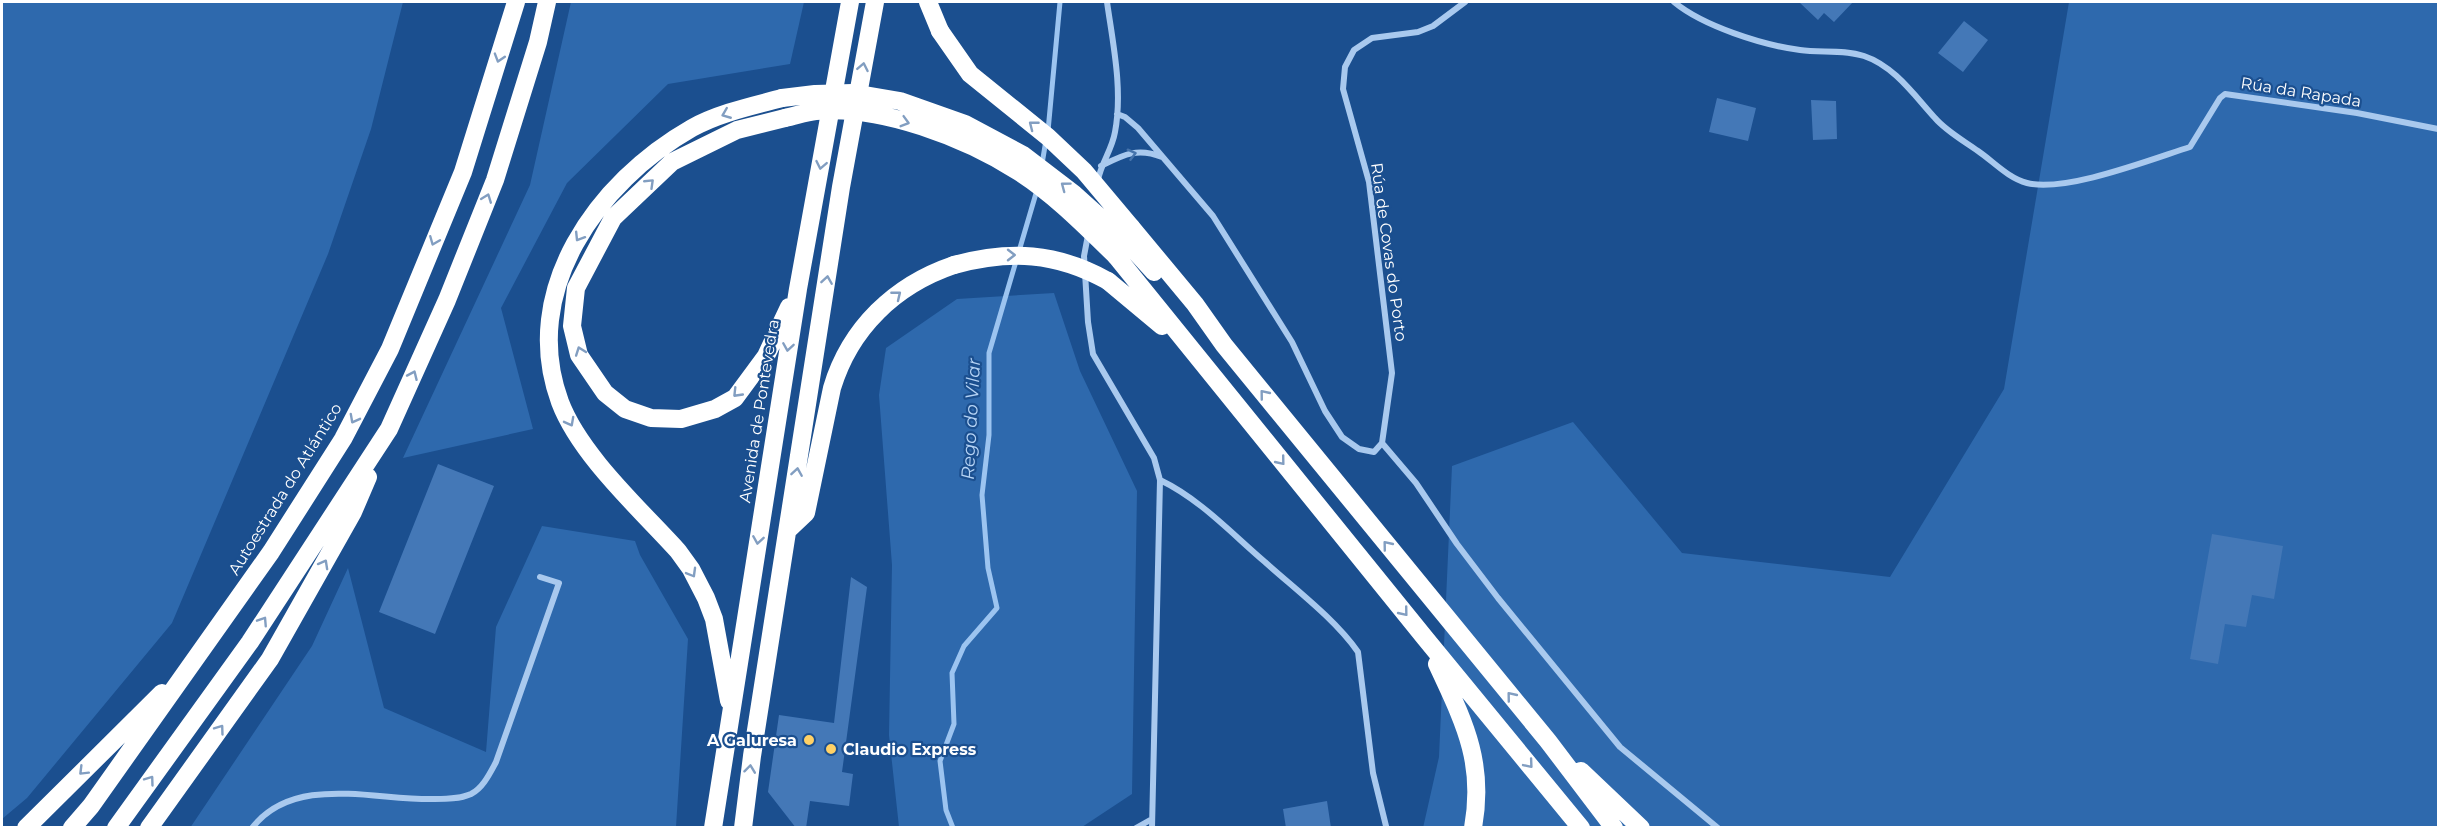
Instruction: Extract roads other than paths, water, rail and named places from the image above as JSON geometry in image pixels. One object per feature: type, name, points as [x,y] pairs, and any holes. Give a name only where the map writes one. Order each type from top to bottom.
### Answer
[{"type":"highway","name":"Autoestrada do Atlántico","points":[[72,828],[91,806],[271,552],[337,448],[390,350],[463,172],[516,2]]},
{"type":"highway","points":[[149,828],[270,659],[353,512],[447,300],[495,180],[538,42],[547,2]]},
{"type":"highway","name":"Avenida de Pontevedra","points":[[712,828],[798,290],[850,2]]},
{"type":"highway","points":[[743,828],[752,756],[841,187],[875,2]]},
{"type":"highway","points":[[928,2],[940,31],[970,74],[1048,137],[1084,171],[1128,233],[1189,296],[1224,345],[1548,741],[1614,828]]},
{"type":"highway","points":[[731,711],[714,619],[691,569],[678,551],[579,439],[561,404],[549,364],[548,338],[551,308],[560,276],[574,244],[601,204],[630,172],[659,149],[693,127],[734,111],[782,99],[815,94],[853,93],[900,101],[965,124],[1023,155],[1128,233]]},
{"type":"highway","points":[[798,290],[766,356],[735,398],[715,409],[681,419],[651,418],[625,409],[605,393],[579,355],[572,326],[576,288],[613,218],[672,162],[737,130],[817,111],[851,111],[893,118],[946,134],[1020,172],[1069,211],[1116,256],[1581,828]]},
{"type":"highway","points":[[788,530],[806,513],[832,388],[838,369],[857,334],[899,292],[935,272],[979,258],[1008,254],[1038,256],[1087,270],[1108,281],[1191,350]]},
{"type":"highway","points":[[116,828],[250,642],[389,429]]},
{"type":"highway","points":[[1425,638],[1462,717],[1476,765],[1476,810],[1473,828]]},
{"type":"highway","points":[[26,828],[199,656]]},
{"type":"highway","points":[[1548,741],[1641,828]]},
{"type":"street","points":[[1107,2],[1117,72],[1118,114],[1112,145],[1100,166],[1084,256],[1090,342],[1093,354],[1154,458],[1160,480],[1152,828]]},
{"type":"street","name":"Rúa de Covas do Porto","points":[[1382,443],[1392,373],[1369,182],[1344,89],[1345,67],[1354,50],[1372,38],[1418,32],[1433,26],[1465,2]]},
{"type":"street","name":"Rúa da Rapada","points":[[1674,2],[1686,12],[1725,31],[1799,50],[1862,55],[1882,64],[1897,76],[1940,124],[2009,176],[2026,183],[2052,185],[2108,173],[2190,147],[2224,94],[2439,129]]},
{"type":"street","points":[[1118,114],[1138,128],[1213,216],[1292,342],[1325,411],[1342,437],[1359,449],[1374,452],[1382,443],[1416,483],[1457,544],[1498,598],[1620,747],[1718,828]]},
{"type":"street","points":[[1100,166],[1141,151],[1165,158]]},
{"type":"street","points":[[1160,480],[1185,493],[1266,563],[1351,642],[1358,652],[1373,773],[1386,826]]},
{"type":"street","points":[[252,828],[262,815],[278,805],[295,798],[320,794],[418,800],[453,798],[472,794],[485,782],[496,762],[559,583],[540,577]]},
{"type":"street","points":[[1136,828],[1152,819]]},
{"type":"waterway","name":"Rego do Vilar","points":[[1048,131],[1060,2]]},
{"type":"waterway","name":"Rego do Vilar","points":[[1042,164],[1046,140]]},
{"type":"waterway","name":"Rego do Vilar","points":[[953,828],[946,810],[940,761],[954,724],[952,673],[964,646],[997,608],[988,568],[982,495],[989,435],[989,353],[1037,190]]},
{"type":"place","name":"A Galuresa","points":[[809,740]]},
{"type":"place","name":"Claudio Express","points":[[831,749]]}]
